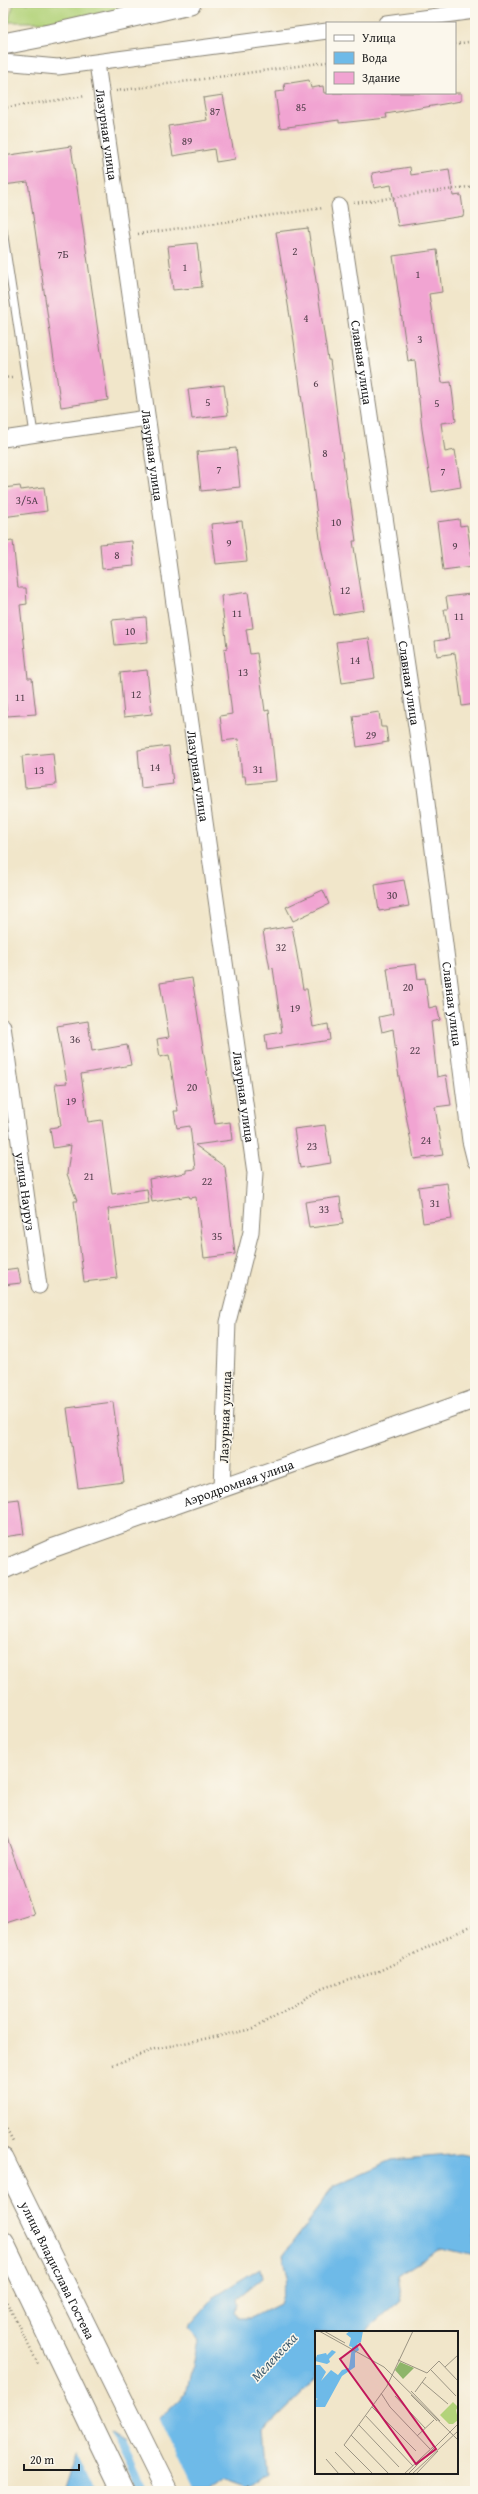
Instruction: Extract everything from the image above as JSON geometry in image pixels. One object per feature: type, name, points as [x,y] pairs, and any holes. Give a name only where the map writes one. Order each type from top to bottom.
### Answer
[{"type":"main road","points":[[3,44],[59,34],[190,3]]},
{"type":"main road","name":"улица Владислава Гостева","points":[[3,2159],[167,2491]]},
{"type":"main road","points":[[3,2242],[123,2491]]},
{"type":"street","points":[[394,22],[475,11]]},
{"type":"street","points":[[3,62],[58,67],[97,63],[326,31]]},
{"type":"street","name":"Лазурная улица","points":[[97,63],[255,1173],[251,1232],[228,1322],[222,1488]]},
{"type":"street","name":"Славная улица","points":[[339,206],[424,780],[470,1142],[475,1161]]},
{"type":"street","points":[[3,439],[147,418]]},
{"type":"street","name":"улица Науруз","points":[[3,1026],[39,1286]]},
{"type":"street","name":"Аэродромная улица","points":[[3,1570],[54,1548],[475,1399]]},
{"type":"lane","points":[[3,230],[34,434]]},
{"type":"path","points":[[456,44],[475,41]]},
{"type":"path","points":[[3,108],[326,62]]},
{"type":"path","points":[[122,236],[475,186]]},
{"type":"path","points":[[113,2066],[156,2049],[253,2029],[323,1988],[377,1972],[475,1924]]},
{"type":"path","points":[[3,2295],[42,2371]]},
{"type":"path","points":[[247,2486],[252,2491]]},
{"type":"green space","points":[[14,3],[148,3],[72,22],[8,22]]},
{"type":"water","name":"Мелекеска","points":[[461,2154],[475,2157],[475,2256],[441,2248],[397,2276],[401,2300],[365,2331],[315,2331],[315,2380],[263,2431],[267,2471],[247,2486],[225,2478],[208,2491],[64,2491],[87,2418],[125,2441],[165,2413],[188,2391],[198,2341],[189,2326],[216,2295],[260,2268],[262,2278],[237,2298],[238,2305],[234,2312],[237,2318],[251,2318],[279,2304],[288,2276],[283,2255],[335,2185],[392,2160]]},
{"type":"pier","points":[[88,2416],[109,2429],[140,2491],[95,2491],[75,2449],[85,2417]]},
{"type":"pier","points":[[158,2416],[194,2491],[149,2491],[123,2437],[125,2438]]},
{"type":"building","points":[[309,80],[311,88],[323,86],[324,93],[326,94],[461,93],[461,101],[386,114],[387,118],[339,123],[339,120],[280,128],[275,92],[285,91],[284,84]]},
{"type":"building","points":[[223,95],[235,159],[216,162],[214,149],[173,156],[168,126],[207,120],[203,98]]},
{"type":"building","points":[[71,146],[108,400],[61,407],[28,182],[3,185],[3,156]]},
{"type":"building","points":[[410,167],[411,175],[449,169],[453,196],[461,195],[464,216],[398,226],[391,185],[374,188],[372,173]]},
{"type":"building","points":[[308,228],[328,360],[330,360],[348,498],[350,498],[356,541],[353,541],[364,610],[334,615],[321,546],[294,341],[276,232]]},
{"type":"building","points":[[197,243],[202,287],[173,290],[168,246]]},
{"type":"building","points":[[437,250],[442,292],[429,294],[442,383],[451,382],[456,421],[441,423],[445,452],[455,450],[461,487],[432,492],[422,429],[415,360],[408,361],[393,256]]},
{"type":"building","points":[[224,385],[228,415],[192,419],[188,389]]},
{"type":"building","points":[[236,448],[240,487],[201,491],[197,452]]},
{"type":"building","points":[[20,486],[21,490],[44,487],[47,511],[3,517],[3,488]]},
{"type":"building","points":[[459,519],[460,526],[467,525],[473,566],[443,570],[437,522]]},
{"type":"building","points":[[242,521],[247,561],[216,564],[211,524]]},
{"type":"building","points":[[13,541],[18,588],[26,588],[27,604],[20,605],[28,678],[32,678],[36,714],[7,716],[3,678],[3,542]]},
{"type":"building","points":[[132,541],[134,566],[102,569],[100,544]]},
{"type":"building","points":[[248,592],[253,628],[246,629],[250,654],[257,653],[265,711],[269,710],[276,781],[246,784],[245,776],[242,776],[238,739],[223,741],[220,716],[232,714],[224,649],[227,648],[221,596]]},
{"type":"building","points":[[470,594],[475,628],[475,704],[462,706],[455,653],[437,656],[435,641],[449,639],[444,609],[448,609],[446,597]]},
{"type":"building","points":[[146,617],[148,642],[115,645],[112,620]]},
{"type":"building","points":[[369,638],[375,678],[342,683],[336,642]]},
{"type":"building","points":[[147,670],[152,714],[124,717],[120,673]]},
{"type":"building","points":[[379,712],[381,727],[386,727],[388,742],[357,747],[353,716]]},
{"type":"building","points":[[169,746],[173,784],[141,788],[138,750]]},
{"type":"building","points":[[53,753],[56,785],[25,788],[22,756]]},
{"type":"building","points":[[404,880],[409,906],[379,911],[375,885]]},
{"type":"building","points":[[323,890],[329,904],[293,921],[286,907]]},
{"type":"building","points":[[292,926],[303,989],[307,989],[313,1027],[328,1024],[330,1040],[267,1050],[265,1035],[282,1032],[273,968],[270,969],[263,931]]},
{"type":"building","points":[[416,964],[418,979],[425,978],[429,1008],[437,1006],[440,1020],[431,1022],[437,1077],[446,1075],[451,1105],[435,1107],[443,1155],[414,1159],[398,1071],[393,1029],[382,1032],[379,1017],[393,1014],[387,968]]},
{"type":"building","points":[[192,978],[215,1124],[230,1122],[232,1140],[195,1145],[225,1167],[235,1254],[204,1258],[196,1197],[190,1198],[189,1196],[152,1202],[149,1179],[186,1173],[186,1170],[195,1169],[190,1126],[177,1128],[174,1111],[178,1111],[169,1055],[160,1057],[157,1039],[169,1037],[160,983]]},
{"type":"building","points":[[88,1021],[92,1051],[127,1045],[131,1065],[81,1074],[88,1122],[102,1120],[112,1194],[147,1189],[149,1203],[108,1209],[117,1278],[84,1282],[74,1201],[77,1201],[67,1174],[71,1145],[53,1148],[50,1128],[61,1126],[55,1084],[67,1083],[57,1026]]},
{"type":"building","points":[[325,1125],[331,1163],[300,1168],[294,1129]]},
{"type":"building","points":[[447,1183],[452,1219],[423,1223],[418,1187]]},
{"type":"building","points":[[340,1197],[343,1224],[309,1228],[305,1202]]},
{"type":"building","points":[[18,1268],[21,1283],[3,1285],[3,1270]]},
{"type":"building","points":[[113,1402],[124,1482],[78,1488],[67,1408]]},
{"type":"building","points":[[19,1499],[24,1534],[3,1537],[3,1501]]},
{"type":"building","points":[[3,1832],[5,1832],[34,1914],[3,1924]]}]
